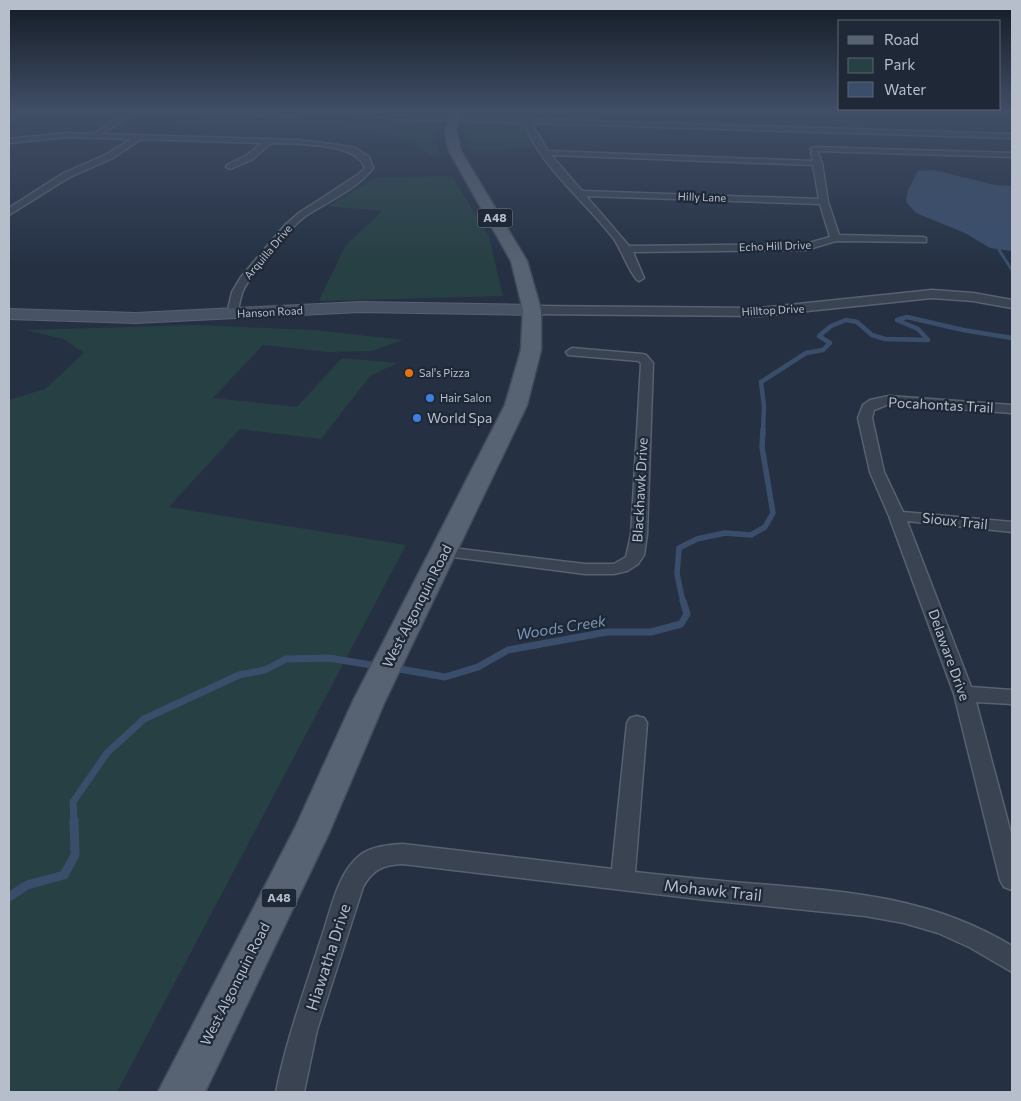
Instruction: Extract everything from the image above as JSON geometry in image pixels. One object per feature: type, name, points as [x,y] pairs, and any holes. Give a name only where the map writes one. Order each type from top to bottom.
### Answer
[{"type":"main road","name":"West Algonquin Road","points":[[181,1092],[311,833],[369,701],[516,404],[532,350],[532,310],[519,261],[462,162]]},
{"type":"main road","name":"Hanson Road","points":[[9,314],[136,318],[360,307],[532,310]]},
{"type":"street","points":[[9,212],[65,176],[96,162]]},
{"type":"street","points":[[230,167],[239,162]]},
{"type":"street","name":"Arquilla Drive","points":[[232,314],[237,292],[246,277],[288,227],[302,215],[362,176],[369,168],[367,162]]},
{"type":"street","points":[[554,162],[581,192],[626,249],[639,278]]},
{"type":"street","points":[[801,162],[818,163],[824,202],[835,238]]},
{"type":"street","name":"Hilly Lane","points":[[581,192],[824,202]]},
{"type":"street","name":"Echo Hill Drive","points":[[626,249],[806,247],[835,238],[923,240]]},
{"type":"street","name":"Hilltop Drive","points":[[532,310],[760,312],[932,294],[973,297],[1012,304]]},
{"type":"street","name":"Blackhawk Drive","points":[[444,552],[585,569],[608,569],[625,566],[636,556],[639,535],[647,363],[642,358],[572,352]]},
{"type":"street","name":"Pocahontas Trail","points":[[868,435],[865,418],[868,408],[875,403],[907,401],[1012,409]]},
{"type":"street","name":"Delaware Drive","points":[[868,435],[877,472],[898,516],[964,694],[1012,880]]},
{"type":"street","name":"Sioux Trail","points":[[898,516],[925,517],[1012,527]]},
{"type":"street","points":[[964,694],[1012,697]]},
{"type":"street","points":[[623,880],[637,723]]},
{"type":"street","name":"Mohawk Trail","points":[[403,854],[623,880],[879,905],[957,928],[986,942],[1012,960]]},
{"type":"street","name":"Hiawatha Drive","points":[[290,1092],[304,1030],[352,884],[364,864],[384,855],[403,854]]},
{"type":"green space","points":[[452,176],[489,237],[503,296],[319,301],[345,246],[382,211],[328,206],[375,178]]},
{"type":"green space","points":[[196,325],[315,330],[403,340],[371,351],[328,352],[263,345],[213,398],[297,407],[342,358],[397,363],[370,376],[321,439],[240,429],[169,507],[406,545],[117,1092],[9,1092],[9,400],[45,389],[84,353],[63,339],[26,330]]},
{"type":"water","points":[[934,170],[995,185],[1012,186],[1012,251],[990,248],[965,233],[916,213],[906,202],[908,190],[918,171]]},
{"type":"waterway","name":"Woods Creek","points":[[1001,244],[999,250],[1012,270]]},
{"type":"waterway","name":"Woods Creek","points":[[763,431],[764,406],[761,382],[806,353],[823,350],[830,343],[819,336],[831,326],[846,320],[857,322],[872,335],[885,339],[928,340],[918,329],[897,320],[907,317],[963,330],[1012,338]]},
{"type":"waterway","name":"Woods Creek","points":[[683,602],[677,574],[679,548],[697,539],[725,533],[751,535],[765,527],[773,513],[762,447],[763,430]]},
{"type":"waterway","name":"Woods Creek","points":[[394,668],[445,677],[478,667],[508,650],[607,632],[651,632],[681,624],[687,614],[683,601]]},
{"type":"waterway","name":"Woods Creek","points":[[74,821],[73,802],[107,753],[144,719],[239,675],[265,670],[286,659],[329,658],[377,666]]},
{"type":"waterway","name":"Woods Creek","points":[[9,897],[27,885],[64,875],[75,855],[74,820]]},
{"type":"place","name":"Sal's Pizza","points":[[409,373]]},
{"type":"place","name":"Hair Salon","points":[[430,398]]},
{"type":"place","name":"World Spa","points":[[417,418]]}]
